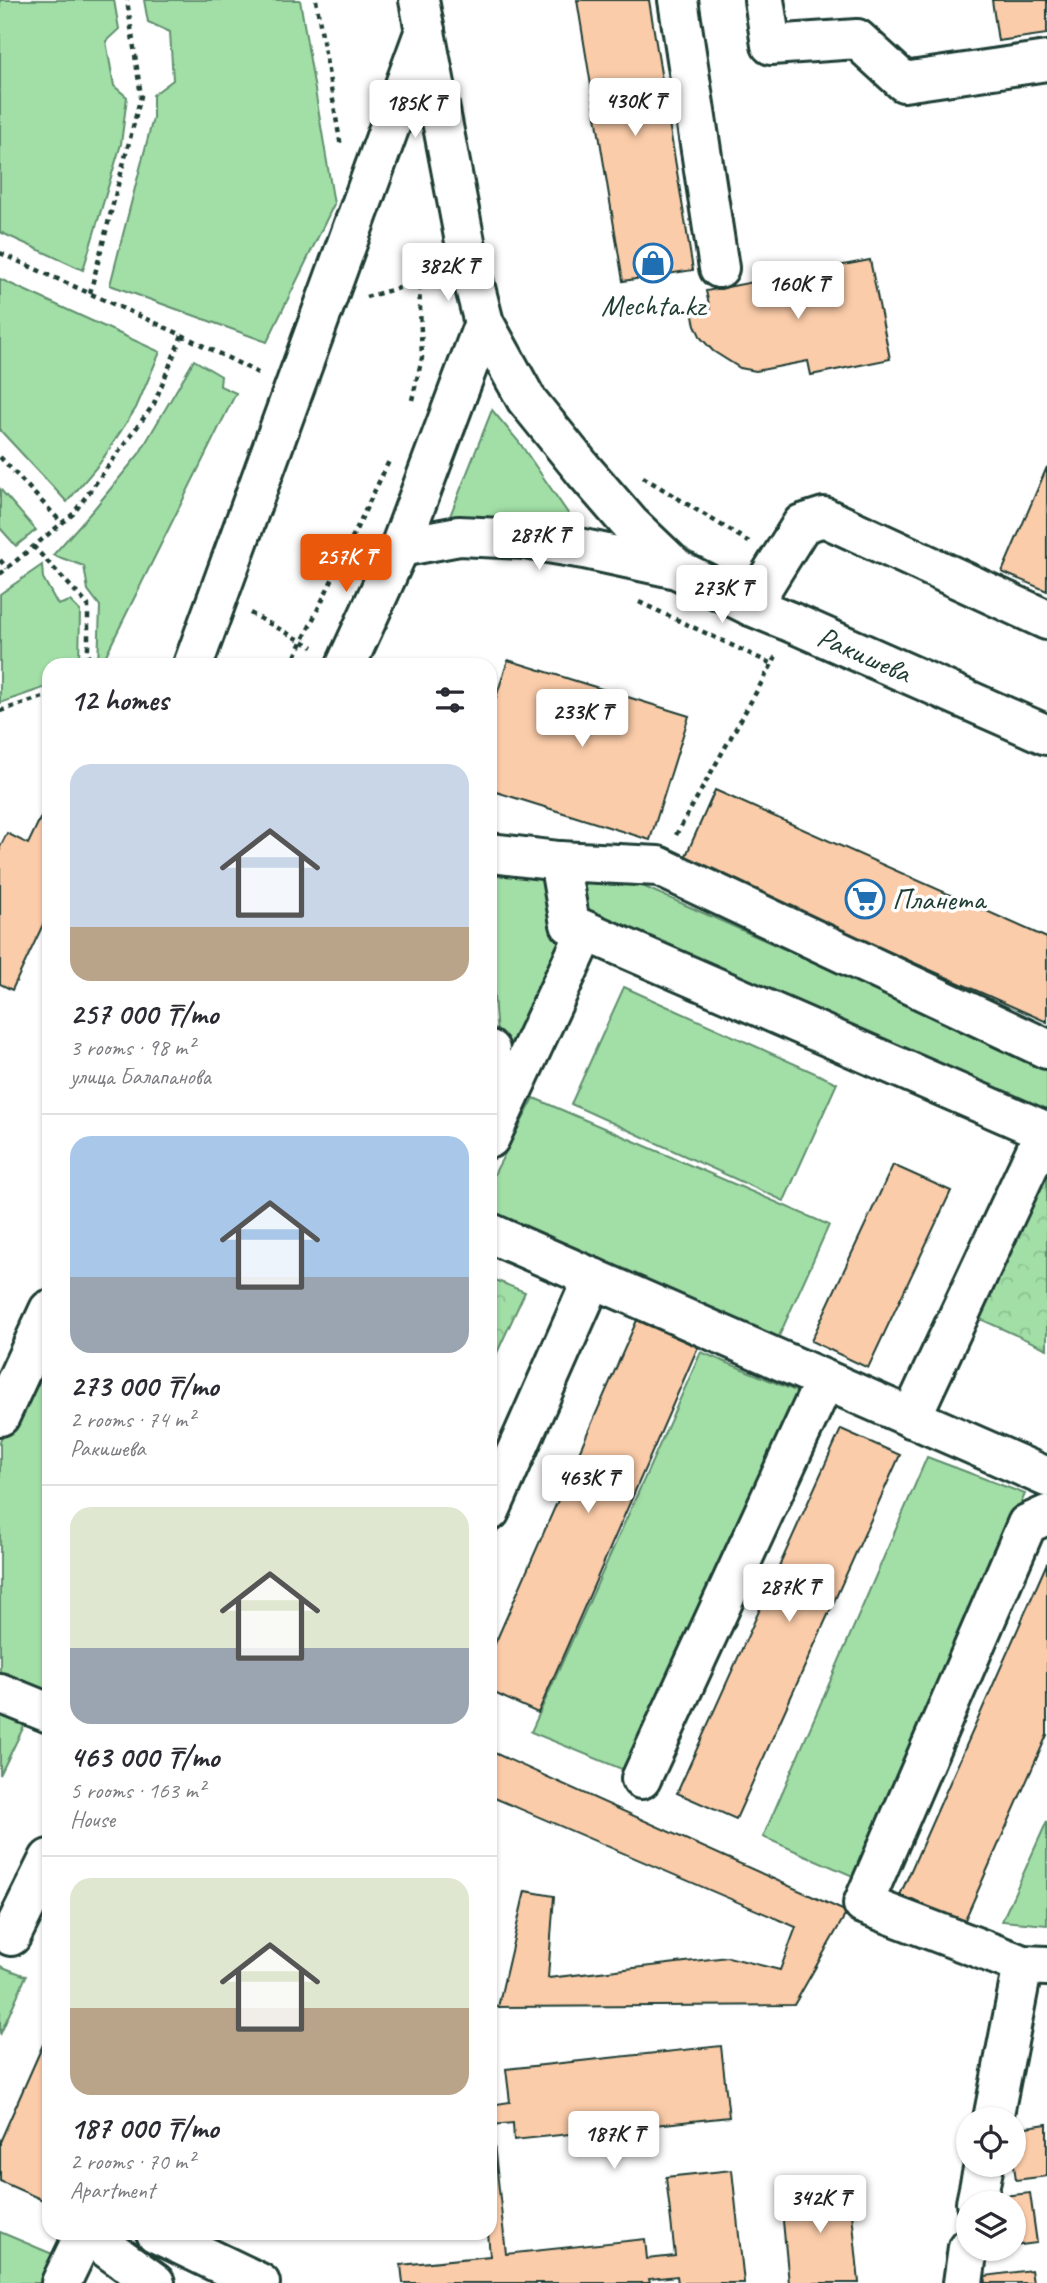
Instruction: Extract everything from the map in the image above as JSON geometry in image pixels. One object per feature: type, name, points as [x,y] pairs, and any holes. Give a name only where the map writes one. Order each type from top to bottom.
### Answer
[{"type":"street","points":[[678,0],[719,268]]},
{"type":"street","points":[[764,0],[771,45],[857,38],[904,82],[1047,61]]},
{"type":"street","points":[[196,658],[323,309],[422,15]]},
{"type":"street","name":"Ракишева","points":[[422,15],[470,268],[484,323],[526,399],[630,524],[677,569],[751,606],[793,622],[1047,735]]},
{"type":"street","points":[[349,658],[400,547],[484,323]]},
{"type":"street","points":[[751,606],[802,524],[824,517],[1047,620]]},
{"type":"street","points":[[400,547],[459,536],[524,539],[677,569]]},
{"type":"street","points":[[497,854],[559,861],[658,866],[1047,1049]]},
{"type":"street","points":[[559,861],[570,924],[1046,1131],[911,1418]]},
{"type":"street","points":[[497,1123],[586,932]]},
{"type":"street","points":[[497,1236],[1047,1477]]},
{"type":"street","points":[[497,1495],[593,1278]]},
{"type":"street","points":[[0,1416],[42,1325]]},
{"type":"street","points":[[641,1779],[825,1380]]},
{"type":"street","points":[[996,2107],[1035,1965],[863,1904],[1027,1524],[1047,1515]]},
{"type":"street","points":[[0,1693],[42,1710]]},
{"type":"street","points":[[11,1936],[42,1873]]},
{"type":"street","points":[[61,2283],[82,2240]]},
{"type":"street","points":[[95,2240],[155,2283]]},
{"type":"street","points":[[171,2240],[260,2283]]},
{"type":"street","points":[[963,2283],[966,2261]]},
{"type":"path","points":[[90,293],[141,96],[127,0]]},
{"type":"path","points":[[316,0],[342,152]]},
{"type":"path","points":[[0,253],[182,335],[265,377]]},
{"type":"path","points":[[323,309],[470,268]]},
{"type":"path","points":[[409,410],[422,358],[419,282]]},
{"type":"path","points":[[0,574],[73,514],[154,404],[182,335]]},
{"type":"path","points":[[294,658],[394,449]]},
{"type":"path","points":[[0,457],[62,523]]},
{"type":"path","points":[[33,546],[88,605],[88,658]]},
{"type":"path","points":[[0,559],[7,568]]},
{"type":"path","points":[[219,595],[333,658]]},
{"type":"path","points":[[658,866],[772,664]]},
{"type":"path","points":[[0,711],[42,697]]},
{"type":"green space","points":[[0,0],[114,0],[119,29],[106,41],[114,86],[127,97],[121,144],[83,270],[0,232]]},
{"type":"green space","points":[[144,0],[300,0],[334,204],[267,342],[110,285],[153,118],[153,95],[173,80],[170,32],[148,22]]},
{"type":"green space","points":[[0,279],[160,352],[136,408],[100,463],[67,502],[0,430]]},
{"type":"green space","points":[[194,360],[221,376],[220,386],[236,393],[104,658],[98,658],[100,606],[88,590],[84,566],[53,555],[139,454]]},
{"type":"green space","points":[[492,410],[519,442],[576,525],[448,521]]},
{"type":"green space","points":[[0,489],[36,530],[16,546],[0,528]]},
{"type":"green space","points":[[42,565],[43,578],[58,605],[70,601],[80,611],[79,658],[42,658],[42,688],[0,703],[0,594]]},
{"type":"green space","points":[[497,865],[553,868],[574,942],[501,1086],[497,1035]]},
{"type":"green space","points":[[573,874],[629,880],[1047,1066],[1047,1120],[577,913]]},
{"type":"green space","points":[[624,987],[837,1083],[784,1201],[571,1104]]},
{"type":"green space","points":[[534,1098],[829,1225],[776,1343],[497,1220],[497,1169]]},
{"type":"green space","points":[[1047,1166],[1047,1349],[978,1318]]},
{"type":"green space","points":[[497,1281],[525,1292],[497,1353]]},
{"type":"green space","points":[[42,1350],[42,1694],[0,1676],[0,1441]]},
{"type":"green space","points":[[701,1352],[803,1394],[629,1772],[531,1732]]},
{"type":"green space","points":[[927,1457],[1025,1494],[855,1877],[763,1837]]},
{"type":"green space","points":[[0,1705],[28,1718],[0,1775]]},
{"type":"green space","points":[[1047,1821],[1047,1925],[1002,1921]]},
{"type":"green space","points":[[0,1966],[26,1976],[0,2035]]},
{"type":"green space","points":[[0,2232],[62,2258],[47,2283],[0,2283]]},
{"type":"building","points":[[577,0],[649,0],[693,270],[623,281]]},
{"type":"building","points":[[992,0],[1047,0],[1047,34],[998,41]]},
{"type":"building","points":[[870,260],[890,359],[811,375],[808,361],[756,371],[740,368],[713,351],[701,338],[695,325],[692,312],[710,309],[706,291]]},
{"type":"building","points":[[1047,467],[1047,591],[1002,572]]},
{"type":"building","points":[[508,660],[689,716],[650,840],[497,792],[497,694]]},
{"type":"building","name":"Планета","points":[[715,790],[1047,938],[1047,1022],[684,860]]},
{"type":"building","points":[[42,815],[42,927],[12,990],[0,984],[0,847],[7,833],[28,844]]},
{"type":"building","points":[[893,1165],[951,1191],[868,1368],[811,1341]]},
{"type":"building","points":[[637,1320],[698,1347],[538,1713],[497,1694],[497,1639]]},
{"type":"building","points":[[841,1429],[900,1455],[736,1819],[677,1793]]},
{"type":"building","points":[[1047,1563],[1047,1735],[964,1922],[900,1895]]},
{"type":"building","points":[[497,1754],[847,1912],[794,2005],[498,2007],[525,1891],[554,1896],[548,1978],[728,1957],[780,1970],[796,1927],[497,1799]]},
{"type":"building","points":[[721,2046],[729,2117],[514,2140],[513,2123],[497,2125],[497,2104],[510,2102],[506,2069]]},
{"type":"building","points":[[42,2047],[42,2200],[0,2181],[0,2142]]},
{"type":"building","points":[[1047,2124],[1047,2176],[1016,2180],[1016,2177],[1026,2177],[1026,2127]]},
{"type":"building","points":[[732,2170],[744,2283],[678,2283],[677,2276],[649,2279],[650,2283],[403,2283],[401,2265],[490,2256],[489,2240],[497,2240],[497,2171],[506,2254],[645,2239],[647,2259],[675,2256],[666,2177]]},
{"type":"building","points":[[849,2183],[859,2283],[789,2283],[780,2190]]},
{"type":"building","points":[[1026,2193],[1030,2193],[1037,2243],[1026,2244]]},
{"type":"building","points":[[1031,2270],[1033,2283],[986,2283],[985,2276]]},
{"type":"place","name":"Mechta.kz","points":[[653,263]]},
{"type":"place","name":"Планета","points":[[865,899]]}]
